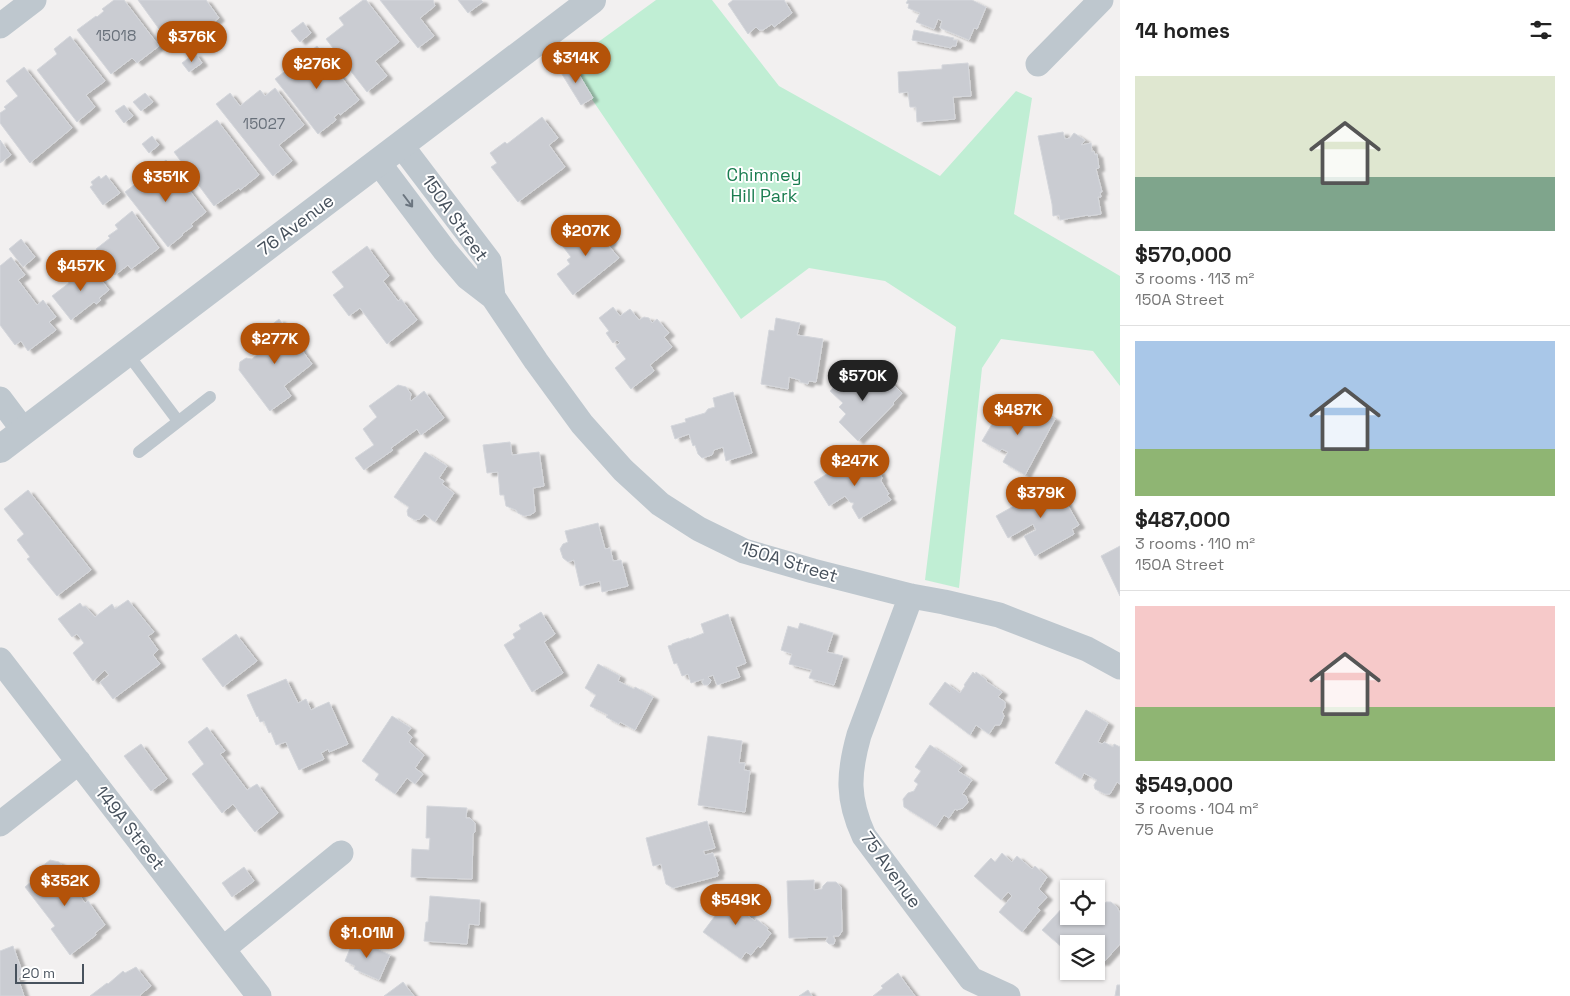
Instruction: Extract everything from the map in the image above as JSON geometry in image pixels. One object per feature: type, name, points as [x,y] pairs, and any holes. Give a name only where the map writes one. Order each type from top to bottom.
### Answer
[{"type":"street","points":[[0,26],[34,0]]},
{"type":"street","name":"76 Avenue","points":[[0,449],[592,0]]},
{"type":"street","points":[[1038,64],[1101,0]]},
{"type":"street","name":"150A Street","points":[[401,145],[489,262],[493,297]]},
{"type":"street","name":"150A Street","points":[[378,162],[461,270],[493,297],[536,361],[582,424],[622,470],[660,504],[699,529],[744,551],[911,596],[999,615],[1087,649],[1120,668]]},
{"type":"street","points":[[0,400],[24,431]]},
{"type":"street","name":"75 Avenue","points":[[911,596],[862,726],[853,756],[850,778],[856,819],[864,836],[971,979],[1008,996]]},
{"type":"street","name":"149A Street","points":[[0,660],[259,996]]},
{"type":"street","points":[[0,824],[79,762]]},
{"type":"street","points":[[223,948],[341,853]]},
{"type":"lane","points":[[127,353],[178,422]]},
{"type":"lane","points":[[139,452],[210,397]]},
{"type":"green space","name":"Chimney Hill Park","points":[[656,0],[712,0],[779,86],[940,176],[1016,91],[1032,98],[1014,214],[1120,276],[1120,386],[1093,351],[1001,339],[982,368],[959,588],[925,580],[956,327],[885,281],[809,268],[741,319],[568,64]]},
{"type":"building","points":[[114,0],[124,0],[159,46],[137,63],[132,58],[111,74],[77,30],[97,17],[104,11],[102,9]]},
{"type":"building","points":[[138,0],[206,0],[219,18],[196,35],[190,26],[172,40],[162,26],[159,29]]},
{"type":"building","points":[[363,0],[366,0],[399,42],[375,61],[387,76],[367,92],[326,39],[344,25],[339,18]]},
{"type":"building","points":[[380,0],[433,0],[435,6],[420,18],[434,36],[418,48]]},
{"type":"building","points":[[458,0],[481,0],[483,2],[468,13]]},
{"type":"building","points":[[733,0],[784,0],[792,13],[774,27],[772,24],[763,30],[759,30],[756,27],[748,34],[728,4]]},
{"type":"building","points":[[908,0],[972,0],[986,7],[977,29],[974,28],[969,40],[940,28],[942,21],[938,19],[934,29],[916,22],[920,13],[908,8],[909,4],[906,3]]},
{"type":"building","points":[[303,22],[311,33],[300,42],[291,31]]},
{"type":"building","points":[[914,30],[954,38],[953,40],[957,40],[956,46],[951,48],[912,40]]},
{"type":"building","points":[[166,34],[171,41],[166,45],[161,38]]},
{"type":"building","points":[[70,36],[105,81],[86,95],[95,107],[77,122],[37,70],[57,54],[54,49]]},
{"type":"building","points":[[317,46],[359,100],[340,115],[339,113],[334,117],[336,120],[318,134],[275,79]]},
{"type":"building","points":[[195,53],[202,63],[189,72],[182,63]]},
{"type":"building","points":[[572,63],[593,98],[581,105],[560,71]]},
{"type":"building","points":[[968,63],[971,96],[953,97],[955,119],[917,122],[916,107],[910,107],[908,92],[899,93],[898,72],[942,69],[942,65]]},
{"type":"building","points":[[24,67],[72,128],[30,163],[0,123],[0,113],[6,109],[4,107],[18,96],[6,81]]},
{"type":"building","points":[[275,88],[304,125],[279,145],[292,161],[273,176],[216,104],[230,93],[240,106],[260,90],[265,96]]},
{"type":"building","points":[[145,93],[153,102],[141,111],[133,102]]},
{"type":"building","points":[[124,105],[133,116],[124,123],[115,111]]},
{"type":"building","points":[[542,117],[558,138],[549,145],[565,167],[518,202],[491,167],[497,163],[490,153],[505,142],[507,144]]},
{"type":"building","points":[[217,120],[259,175],[240,190],[239,188],[214,206],[174,152]]},
{"type":"building","points":[[1063,132],[1065,139],[1070,138],[1074,133],[1085,140],[1081,145],[1091,143],[1092,152],[1094,151],[1095,155],[1097,154],[1099,168],[1096,169],[1102,192],[1100,192],[1101,197],[1098,197],[1101,214],[1060,220],[1059,215],[1053,216],[1038,136]]},
{"type":"building","points":[[152,136],[159,145],[149,153],[142,144]]},
{"type":"building","points":[[0,140],[11,155],[0,163]]},
{"type":"building","points":[[166,160],[206,212],[168,247],[125,192]]},
{"type":"building","points":[[106,175],[120,193],[103,205],[90,187],[93,185],[91,182],[99,176],[101,179]]},
{"type":"building","points":[[132,211],[159,248],[131,269],[128,265],[115,275],[96,249],[110,238],[108,236],[118,229],[115,225]]},
{"type":"building","points":[[584,219],[596,232],[606,231],[611,238],[608,245],[619,258],[573,295],[557,274],[570,264],[567,260],[571,257],[561,244],[581,228],[578,224]]},
{"type":"building","points":[[21,239],[35,257],[23,267],[9,249]]},
{"type":"building","points":[[367,246],[389,276],[383,281],[398,301],[401,299],[417,320],[387,344],[360,308],[349,316],[333,295],[344,287],[332,272]]},
{"type":"building","points":[[11,257],[25,275],[18,280],[37,305],[43,300],[56,317],[49,322],[56,330],[28,351],[21,341],[15,345],[0,325],[0,266]]},
{"type":"building","points":[[89,264],[109,290],[99,298],[101,300],[96,304],[94,302],[71,320],[52,296],[69,283],[67,280]]},
{"type":"building","points":[[613,307],[620,316],[630,309],[639,320],[644,317],[649,318],[652,323],[657,319],[669,333],[664,337],[672,347],[650,365],[654,371],[631,389],[615,368],[626,359],[616,346],[620,343],[617,340],[613,343],[606,333],[609,331],[599,318]]},
{"type":"building","points":[[776,318],[800,323],[797,335],[823,339],[816,382],[809,381],[808,384],[789,377],[788,389],[761,384],[769,330],[774,331]]},
{"type":"building","points":[[279,319],[312,364],[284,386],[291,396],[270,411],[239,370],[240,362],[246,358],[252,359],[265,348],[256,337]]},
{"type":"building","points":[[856,366],[879,389],[888,379],[902,393],[894,404],[858,441],[839,422],[846,414],[839,407],[843,403],[830,391]]},
{"type":"building","points":[[398,385],[406,387],[411,394],[411,401],[424,391],[444,418],[421,435],[417,429],[391,448],[393,450],[364,470],[355,458],[374,445],[363,429],[377,417],[369,406]]},
{"type":"building","points":[[733,392],[752,453],[726,461],[723,447],[714,450],[712,455],[702,458],[698,454],[695,445],[693,446],[689,434],[675,439],[671,426],[686,422],[685,419],[705,413],[708,409],[715,407],[713,398]]},
{"type":"building","points":[[1005,402],[1035,419],[1040,410],[1055,419],[1025,475],[1003,462],[1008,452],[1002,449],[1000,451],[982,441]]},
{"type":"building","points":[[510,442],[512,455],[539,452],[544,486],[533,488],[535,512],[530,515],[524,516],[506,506],[504,495],[500,495],[498,472],[487,473],[483,445]]},
{"type":"building","points":[[425,452],[447,466],[439,478],[444,481],[442,484],[454,493],[435,522],[424,514],[420,519],[415,520],[408,516],[407,511],[409,507],[394,497]]},
{"type":"building","points":[[864,454],[875,472],[879,471],[882,478],[881,481],[891,500],[859,519],[852,507],[854,503],[850,502],[845,496],[829,506],[814,482],[833,470],[835,473]]},
{"type":"building","points":[[1055,483],[1079,525],[1072,529],[1074,534],[1035,556],[1024,536],[1036,530],[1033,524],[1008,538],[996,516]]},
{"type":"building","points":[[28,490],[91,570],[57,596],[27,559],[30,557],[17,540],[24,534],[4,509]]},
{"type":"building","points":[[598,523],[605,549],[610,548],[613,561],[621,560],[628,586],[602,592],[600,581],[580,586],[574,560],[568,562],[563,558],[560,549],[563,544],[568,542],[565,531]]},
{"type":"building","points":[[1120,546],[1120,596],[1101,556]]},
{"type":"building","points":[[128,600],[154,632],[148,636],[158,650],[153,655],[160,664],[113,699],[100,682],[109,675],[105,670],[93,681],[73,653],[84,643],[77,634],[72,637],[58,619],[80,603],[95,617],[112,604],[115,609]]},
{"type":"building","points":[[541,612],[555,634],[544,642],[563,673],[532,692],[504,645],[515,638],[513,634],[521,629],[519,625]]},
{"type":"building","points":[[728,614],[746,663],[736,667],[740,677],[717,685],[713,675],[708,677],[711,680],[708,685],[704,685],[702,682],[704,679],[691,683],[688,674],[682,676],[677,663],[674,664],[668,646],[704,633],[701,624]]},
{"type":"building","points":[[800,623],[833,633],[827,652],[843,656],[834,685],[809,678],[812,670],[789,664],[792,654],[781,650],[788,626],[798,629]]},
{"type":"building","points":[[236,634],[257,661],[223,687],[202,659]]},
{"type":"building","points":[[598,664],[620,676],[618,681],[634,689],[635,687],[653,697],[635,730],[620,722],[619,724],[606,717],[608,715],[590,706],[596,695],[585,688]]},
{"type":"building","points":[[973,672],[975,674],[976,672],[1002,692],[998,697],[1005,702],[1002,712],[1004,716],[1000,725],[995,725],[989,734],[976,725],[970,735],[929,704],[945,682],[960,693]]},
{"type":"building","points":[[286,679],[298,703],[306,699],[311,710],[329,702],[348,744],[329,752],[328,749],[321,753],[324,759],[299,770],[286,742],[276,745],[264,721],[260,722],[257,717],[247,695]]},
{"type":"building","points":[[1086,710],[1108,723],[1098,742],[1102,744],[1104,742],[1113,747],[1114,744],[1120,747],[1120,784],[1117,782],[1110,794],[1105,794],[1095,789],[1094,785],[1097,780],[1084,773],[1081,779],[1055,763]]},
{"type":"building","points":[[392,716],[411,728],[407,733],[412,737],[409,742],[424,755],[415,768],[423,774],[415,784],[407,778],[395,794],[375,780],[379,774],[362,761]]},
{"type":"building","points":[[207,727],[225,751],[220,754],[247,790],[257,784],[278,813],[255,832],[233,804],[222,813],[192,774],[204,764],[188,742]]},
{"type":"building","points":[[708,736],[742,741],[739,763],[745,763],[744,770],[750,771],[745,812],[698,805]]},
{"type":"building","points":[[141,744],[167,779],[151,791],[124,756]]},
{"type":"building","points":[[930,745],[962,766],[958,771],[972,780],[962,794],[966,796],[968,802],[963,808],[955,809],[949,818],[944,815],[936,827],[904,807],[903,799],[908,793],[914,791],[918,784],[914,781],[921,771],[915,767]]},
{"type":"building","points":[[427,806],[467,808],[466,818],[470,818],[475,823],[472,879],[411,877],[412,849],[429,850],[430,838],[426,838]]},
{"type":"building","points":[[707,821],[715,848],[703,851],[705,855],[713,853],[719,871],[717,872],[718,876],[673,888],[666,884],[661,864],[653,866],[646,838]]},
{"type":"building","points":[[1002,853],[1012,862],[1017,856],[1032,869],[1035,866],[1047,877],[1039,889],[1047,897],[1037,908],[1040,910],[1022,932],[999,912],[1012,896],[1008,892],[1001,900],[974,876],[991,858],[995,862]]},
{"type":"building","points":[[50,860],[59,862],[69,874],[67,876],[85,903],[88,901],[105,925],[95,933],[96,935],[70,955],[51,929],[55,926],[25,887],[44,871],[41,867]]},
{"type":"building","points":[[244,867],[254,881],[232,897],[222,883]]},
{"type":"building","points":[[814,880],[814,890],[822,889],[827,882],[836,882],[841,887],[842,931],[839,936],[833,936],[834,944],[829,944],[826,941],[828,937],[789,938],[787,881]]},
{"type":"building","points":[[727,888],[754,908],[748,916],[755,921],[756,919],[768,928],[767,930],[771,933],[760,948],[758,946],[751,955],[746,952],[741,959],[703,932],[718,912],[713,909]]},
{"type":"building","points":[[430,896],[480,900],[479,925],[469,924],[467,944],[424,941]]},
{"type":"building","points":[[1111,902],[1120,913],[1120,944],[1105,961],[1105,935],[1060,935],[1060,946],[1042,930],[1060,910],[1060,925],[1105,925],[1105,903]]},
{"type":"building","points":[[354,939],[390,955],[379,980],[354,969],[355,966],[345,961]]},
{"type":"building","points":[[13,946],[23,974],[18,978],[24,996],[0,996],[0,951]]},
{"type":"building","points":[[136,967],[151,986],[141,996],[90,996],[123,971],[125,973]]},
{"type":"building","points":[[898,973],[915,996],[873,996],[883,988],[881,986]]},
{"type":"building","points":[[403,982],[414,996],[384,996]]},
{"type":"building","points":[[1117,985],[1120,985],[1120,996],[1115,996]]},
{"type":"building","points":[[808,990],[812,996],[799,996]]}]
